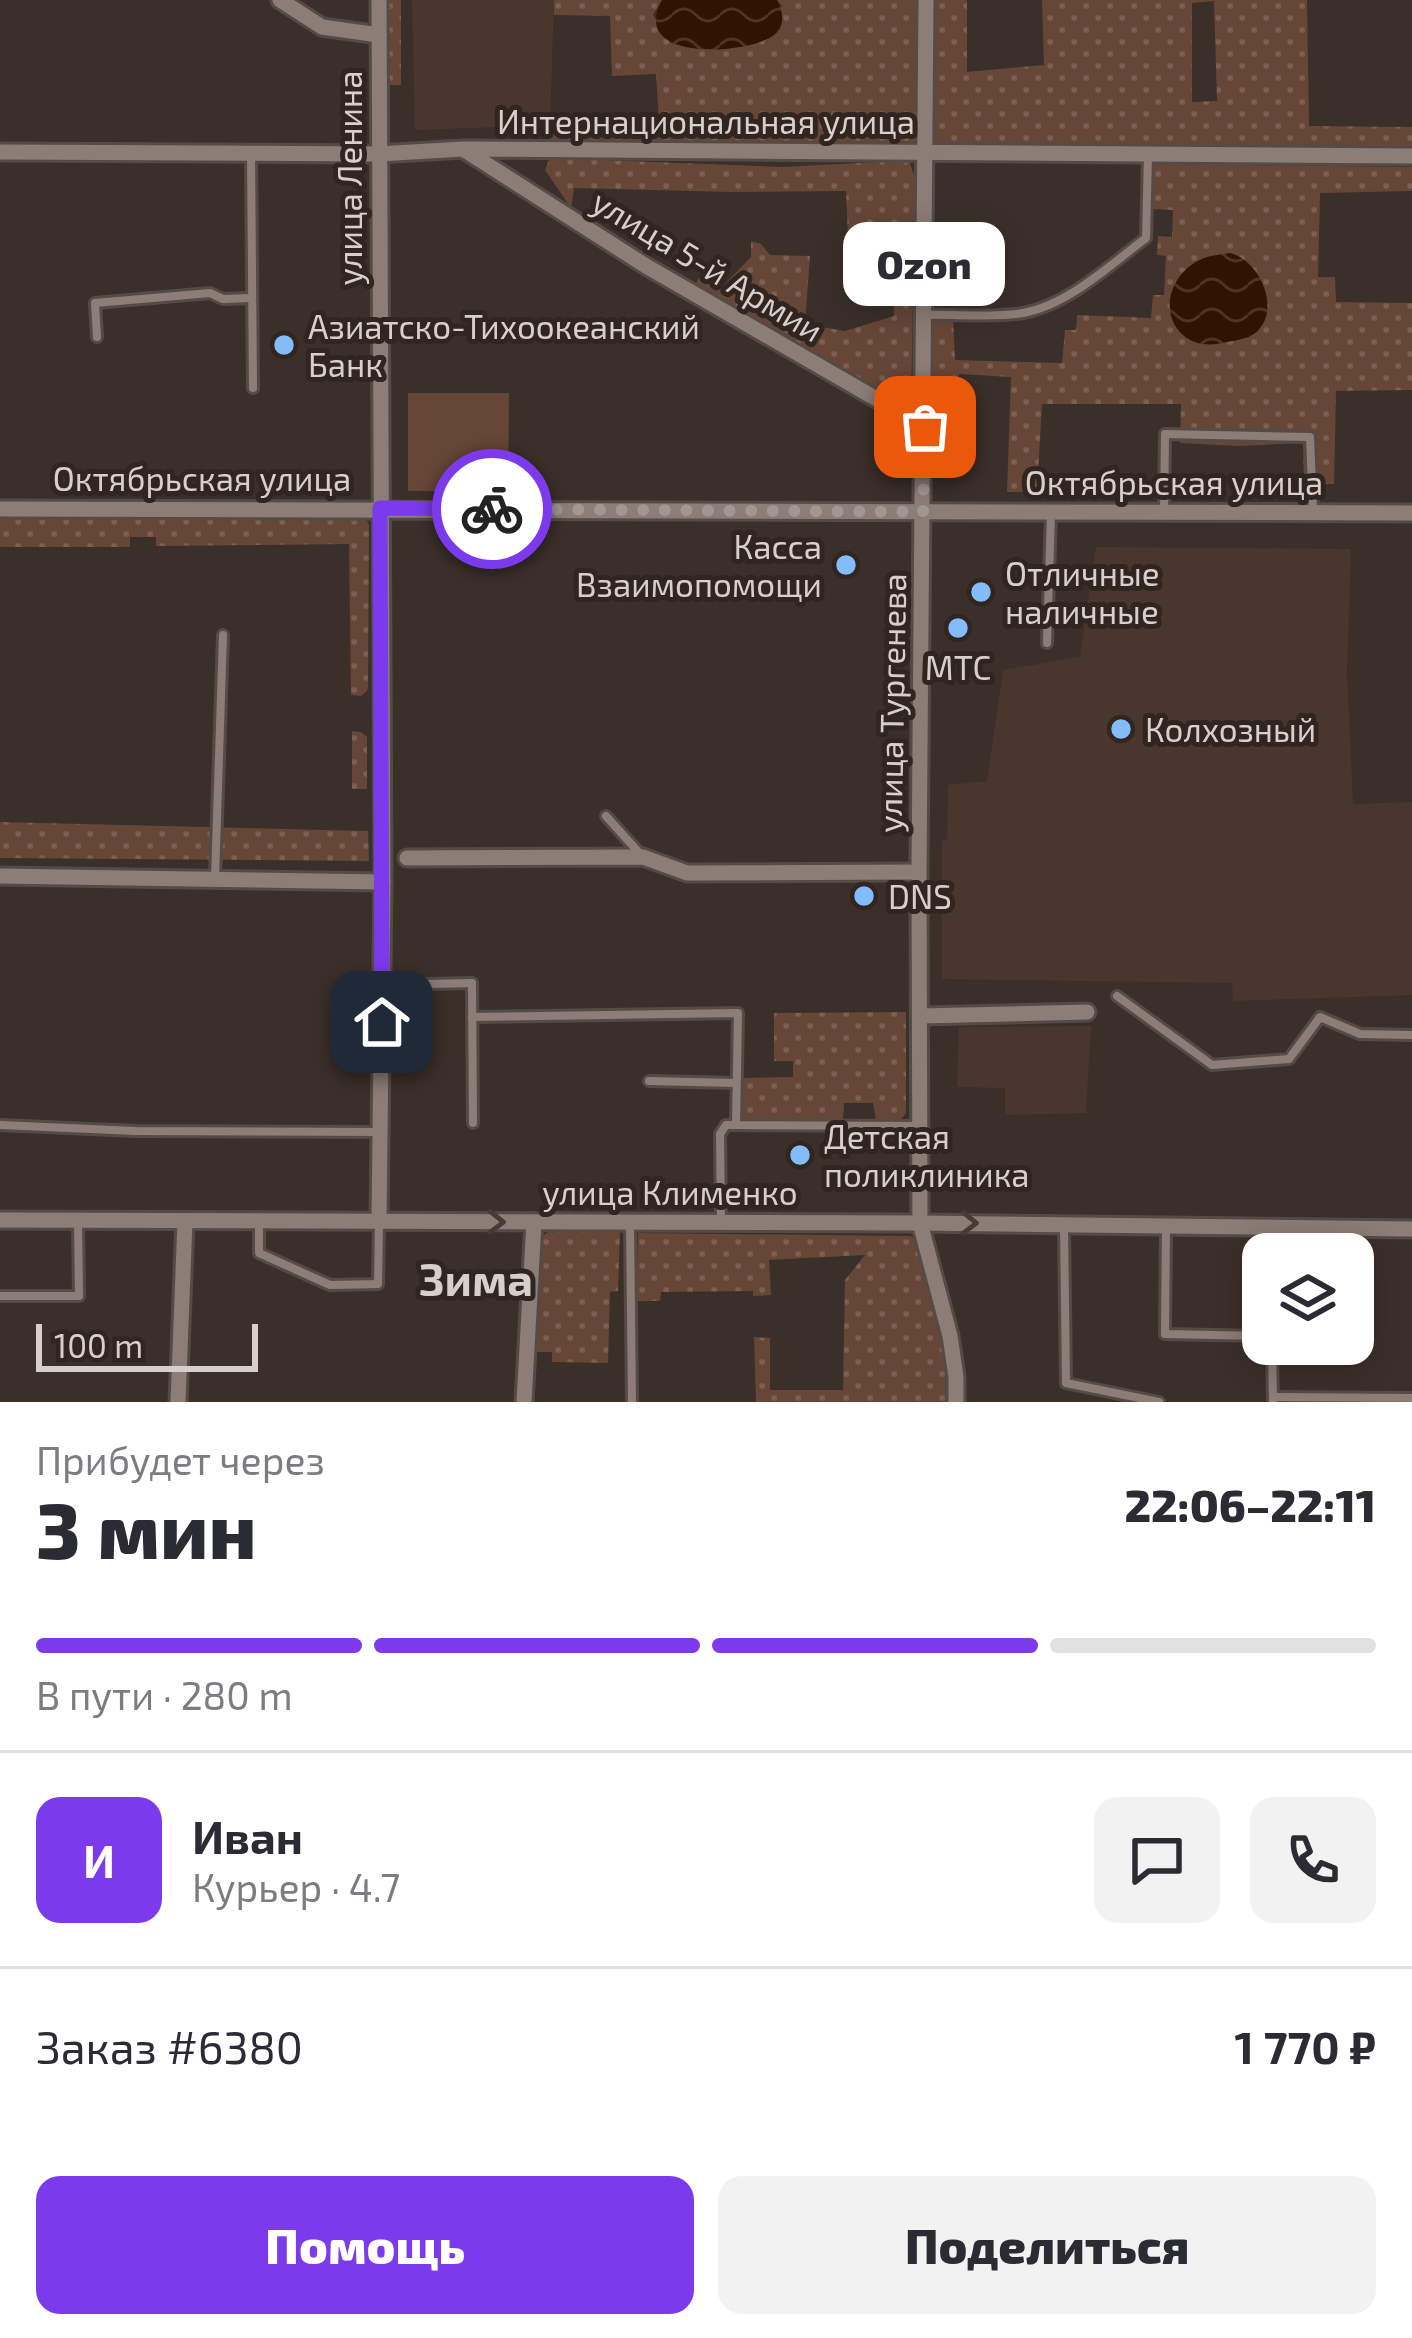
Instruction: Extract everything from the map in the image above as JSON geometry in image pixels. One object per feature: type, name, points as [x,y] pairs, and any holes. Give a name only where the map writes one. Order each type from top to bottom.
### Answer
[{"type":"street","points":[[280,0],[322,28],[379,35]]},
{"type":"street","name":"улица Ленина","points":[[379,1220],[383,882],[380,0]]},
{"type":"street","name":"улица Тургенева","points":[[926,0],[920,1222],[950,1336],[956,1402]]},
{"type":"street","name":"Интернациональная улица","points":[[0,152],[378,154],[463,149],[1412,156]]},
{"type":"street","name":"улица 5-й Армии","points":[[463,149],[646,266],[925,427]]},
{"type":"street","name":"Октябрьская улица","points":[[0,509],[1412,514]]},
{"type":"street","points":[[407,858],[643,857],[687,873],[919,872]]},
{"type":"street","points":[[0,875],[383,882]]},
{"type":"street","points":[[920,1016],[1087,1012]]},
{"type":"street","name":"улица Клименко","points":[[0,1220],[920,1222],[1412,1229]]},
{"type":"street","points":[[178,1402],[185,1221]]},
{"type":"street","points":[[524,1402],[534,1222]]},
{"type":"lane","points":[[251,154],[253,388]]},
{"type":"lane","points":[[924,315],[1022,313],[1056,301],[1100,272],[1146,238],[1148,154]]},
{"type":"lane","points":[[97,338],[95,303],[210,293],[223,299],[252,298]]},
{"type":"lane","points":[[1164,512],[1165,434],[1310,437],[1313,513]]},
{"type":"lane","points":[[1047,643],[1051,511]]},
{"type":"lane","points":[[215,879],[223,635]]},
{"type":"lane","points":[[606,816],[643,857]]},
{"type":"lane","points":[[382,985],[472,983],[473,1123]]},
{"type":"lane","points":[[1118,996],[1212,1065],[1289,1059],[1321,1017],[1360,1034],[1412,1035]]},
{"type":"lane","points":[[472,1017],[738,1012],[736,1125]]},
{"type":"lane","points":[[650,1081],[736,1083]]},
{"type":"lane","points":[[0,1125],[382,1132]]},
{"type":"lane","points":[[721,1222],[720,1135],[726,1126],[920,1126]]},
{"type":"lane","points":[[260,1221],[260,1253],[330,1285],[378,1284],[379,1220]]},
{"type":"lane","points":[[0,1296],[79,1296],[79,1221]]},
{"type":"lane","points":[[630,1222],[632,1402]]},
{"type":"lane","points":[[1064,1225],[1066,1383],[1159,1402]]},
{"type":"lane","points":[[1166,1227],[1165,1334],[1242,1336]]},
{"type":"lane","points":[[1269,1228],[1269,1233]]},
{"type":"lane","points":[[1272,1365],[1273,1399],[1412,1398]]},
{"type":"shaded area","points":[[385,0],[401,0],[401,85],[385,85]]},
{"type":"shaded area","points":[[412,0],[554,0],[550,125],[415,130]]},
{"type":"shaded area","points":[[554,0],[662,0],[653,15],[671,43],[708,48],[743,37],[782,6],[777,0],[917,0],[918,136],[905,146],[729,149],[549,140],[550,125],[659,120],[656,74],[612,76],[610,16],[554,15]]},
{"type":"shaded area","points":[[932,0],[967,0],[967,72],[1044,65],[1042,0],[1307,0],[1309,126],[1412,127],[1412,151],[936,144],[932,139]],"holes":[[[1214,1],[1217,101],[1192,102],[1192,3]]]},
{"type":"shaded area","points":[[550,158],[781,167],[910,163],[915,178],[911,409],[696,284],[699,277],[721,288],[751,257],[751,241],[770,255],[810,256],[805,324],[845,331],[894,316],[893,236],[848,238],[846,191],[574,188],[571,208],[545,170]]},
{"type":"shaded area","points":[[1152,164],[1412,167],[1412,191],[1320,193],[1318,277],[1335,277],[1336,302],[1412,303],[1412,390],[1336,391],[1334,484],[1304,484],[1303,443],[1180,443],[1181,404],[1042,404],[1037,492],[1007,492],[1011,377],[959,374],[957,420],[934,420],[932,318],[953,318],[955,360],[1062,363],[1065,330],[1076,330],[1077,315],[1151,318],[1153,295],[1164,295],[1166,256],[1157,255],[1158,236],[1172,237],[1173,210],[1150,209]],"holes":[[[1203,258],[1250,337],[1210,344],[1179,278]]]},
{"type":"shaded area","points":[[408,393],[509,393],[508,491],[408,491]]},
{"type":"shaded area","points":[[363,513],[369,525],[368,687],[361,696],[351,695],[349,544],[156,546],[156,537],[130,537],[130,547],[0,547],[0,516]]},
{"type":"shaded area","points":[[1096,547],[1351,549],[1347,672],[1353,804],[1412,802],[1412,995],[1233,1001],[1232,983],[942,979],[942,841],[947,840],[948,785],[987,781],[1003,670],[1080,657]]},
{"type":"shaded area","points":[[352,731],[367,737],[367,789],[352,789]]},
{"type":"shaded area","points":[[0,822],[368,831],[369,861],[0,858]]},
{"type":"shaded area","points":[[906,1012],[906,1113],[900,1121],[876,1120],[873,1103],[844,1103],[843,1120],[742,1121],[741,1078],[793,1077],[793,1061],[774,1061],[774,1013]]},
{"type":"shaded area","points":[[1091,1026],[1086,1113],[1005,1115],[1005,1088],[957,1087],[959,1027]]},
{"type":"shaded area","points":[[553,1230],[620,1231],[618,1291],[610,1292],[608,1363],[552,1362],[552,1352],[533,1352],[539,1244]]},
{"type":"shaded area","points":[[638,1233],[911,1236],[917,1243],[945,1352],[946,1402],[756,1402],[754,1337],[770,1338],[770,1390],[843,1390],[845,1280],[865,1255],[769,1260],[771,1295],[661,1292],[660,1301],[636,1301]]},
{"type":"water","points":[[662,0],[777,0],[782,23],[774,35],[760,42],[696,49],[662,35],[656,20]]},
{"type":"water","points":[[1230,253],[1257,273],[1266,295],[1266,318],[1257,331],[1240,339],[1208,344],[1190,340],[1173,321],[1170,297],[1174,286],[1190,266]]},
{"type":"way so far","points":[[492,509],[923,512],[925,427]]},
{"type":"place","name":"Азиатско-Тихоокеанский Банк","points":[[284,345]]},
{"type":"place","name":"Ozon","points":[[925,427]]},
{"type":"place","name":"Касса Взаимопомощи","points":[[846,565]]},
{"type":"place","name":"Отличные наличные","points":[[981,592]]},
{"type":"place","name":"МТС","points":[[958,628]]},
{"type":"place","name":"Колхозный","points":[[1121,729]]},
{"type":"place","name":"DNS","points":[[864,896]]},
{"type":"place","name":"Детская поликлиника","points":[[800,1155]]},
{"type":"district","name":"Зима","points":[[476,1278]]},
{"type":"route","points":[[382,1022],[380,508],[492,509]]}]
